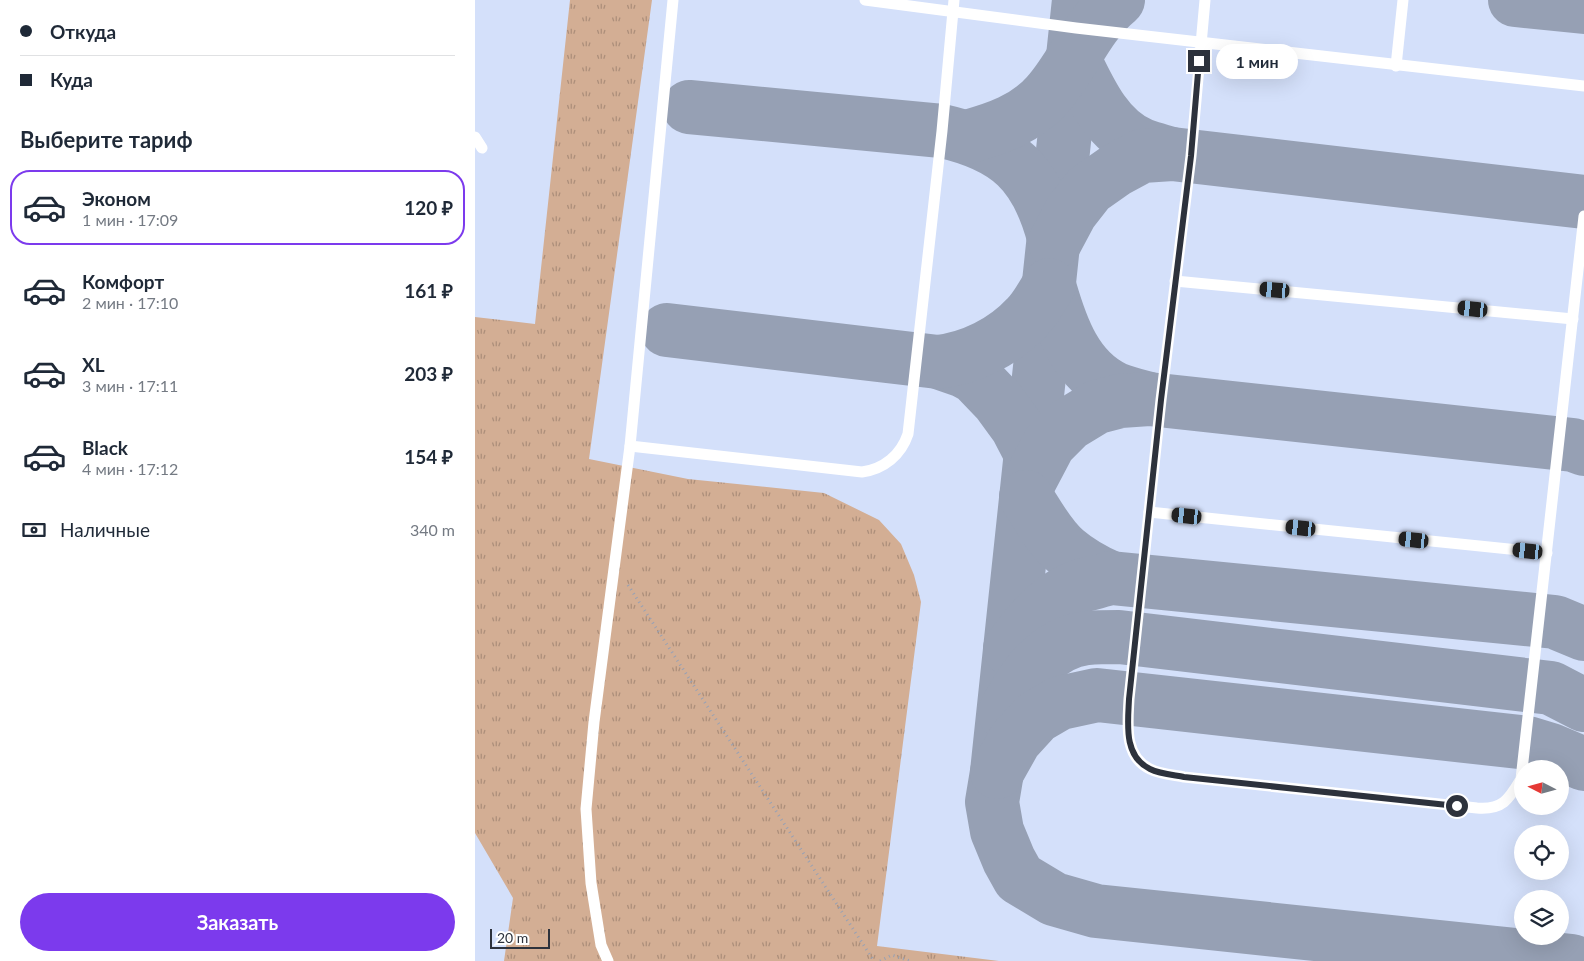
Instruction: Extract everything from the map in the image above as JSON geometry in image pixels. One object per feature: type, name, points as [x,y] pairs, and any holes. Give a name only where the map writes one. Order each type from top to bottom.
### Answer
[{"type":"lane","points":[[608,961],[601,945],[591,883],[586,809],[594,722],[630,446],[673,0]]},
{"type":"lane","points":[[865,0],[953,6],[1201,42],[1396,66],[1584,86]]},
{"type":"lane","points":[[1205,0],[1191,156],[1175,281],[1129,699],[1127,734],[1133,752],[1141,763],[1151,770],[1184,777],[1488,809],[1504,803],[1508,798],[1521,779],[1584,216]]},
{"type":"lane","points":[[1396,66],[1403,0]]},
{"type":"lane","points":[[630,446],[862,472],[874,470],[897,455],[908,434],[942,132],[953,6]]},
{"type":"lane","points":[[475,137],[482,148]]},
{"type":"lane","points":[[1175,281],[1573,319]]},
{"type":"lane","points":[[1149,512],[1547,553]]},
{"type":"path","points":[[615,564],[874,961]]},
{"type":"path","points":[[880,961],[892,955],[911,961]]},
{"type":"green space","points":[[570,0],[652,0],[589,459],[688,479],[824,493],[879,520],[901,544],[914,575],[921,602],[877,946],[999,961],[504,961],[513,898],[475,833],[475,317],[535,324]]},
{"type":"taxiway","points":[[1079,0],[997,772],[992,802],[997,831],[1009,860],[1019,878],[1054,899],[1096,911],[1572,961]]},
{"type":"taxiway","points":[[967,137],[1010,122],[1030,111],[1039,103],[1065,71],[1097,22],[1118,0]]},
{"type":"taxiway","points":[[1515,0],[1584,7]]},
{"type":"taxiway","points":[[1073,57],[1085,83],[1100,108],[1118,130],[1142,145],[1172,154]]},
{"type":"taxiway","points":[[689,107],[942,131],[965,137],[1002,154],[1016,166],[1039,196],[1054,238]]},
{"type":"taxiway","points":[[1055,242],[1071,212],[1089,189],[1116,170],[1142,156],[1172,154],[1584,202]]},
{"type":"taxiway","points":[[938,362],[975,353],[1008,334],[1030,313],[1049,285]]},
{"type":"taxiway","points":[[1050,289],[1065,333],[1080,359],[1090,371],[1116,389],[1149,399]]},
{"type":"taxiway","points":[[667,330],[938,362],[975,377],[998,401],[1017,427],[1031,454]]},
{"type":"taxiway","points":[[1029,482],[1049,444],[1069,424],[1097,407],[1120,401],[1149,399],[1573,445],[1584,449]]},
{"type":"taxiway","points":[[1026,497],[1044,526],[1060,545],[1082,563],[1111,578]]},
{"type":"taxiway","points":[[1010,649],[1032,621],[1059,597],[1081,586],[1111,578],[1555,622],[1584,634]]},
{"type":"taxiway","points":[[1005,713],[1019,687],[1037,664],[1048,655],[1072,641],[1107,637],[1551,688],[1584,705]]},
{"type":"taxiway","points":[[997,772],[1015,740],[1036,717],[1060,703],[1097,695],[1528,743],[1551,750],[1584,764]]},
{"type":"route","points":[[1199,61],[1191,156],[1161,400],[1129,699],[1127,734],[1133,752],[1141,763],[1151,770],[1184,777],[1457,806]]}]
